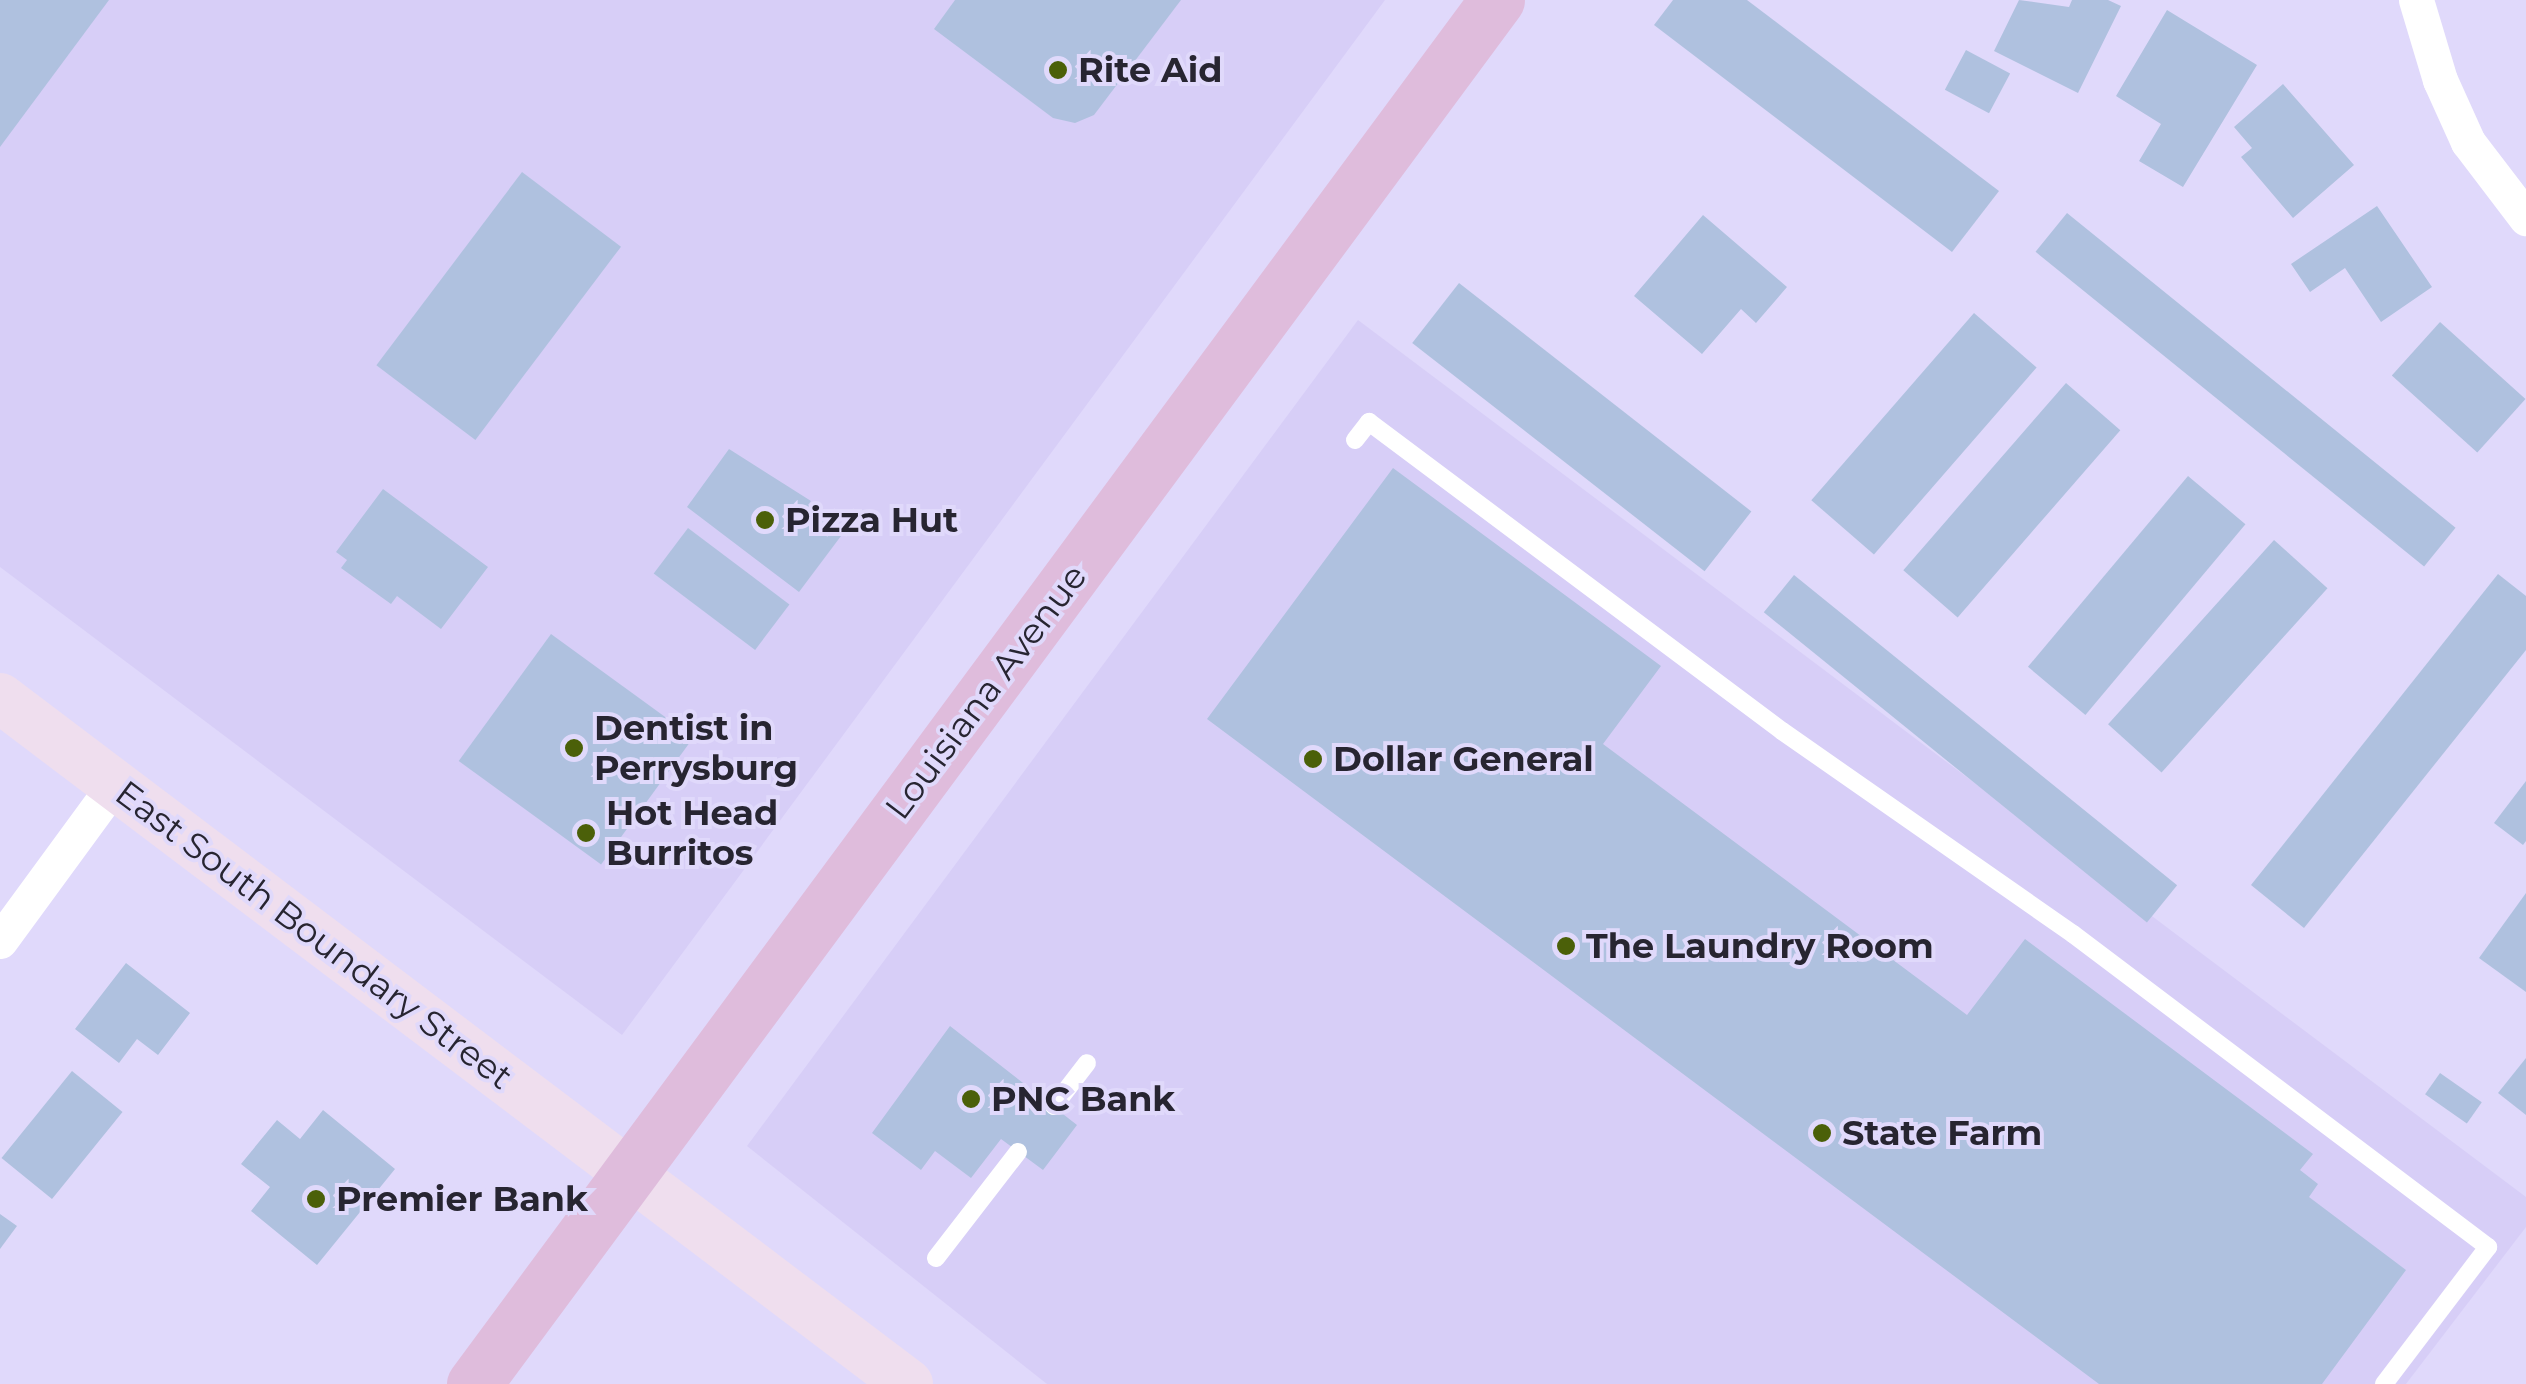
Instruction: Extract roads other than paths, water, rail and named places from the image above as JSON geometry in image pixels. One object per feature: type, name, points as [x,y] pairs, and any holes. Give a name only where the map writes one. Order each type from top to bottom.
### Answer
[{"type":"main road","name":"Louisiana Avenue","points":[[474,1384],[1498,0]]},
{"type":"street","points":[[2416,0],[2440,80],[2468,142],[2526,218]]},
{"type":"street","name":"East South Boundary Street","points":[[0,698],[899,1381]]},
{"type":"street","points":[[0,941],[114,785]]},
{"type":"lane","points":[[1355,440],[1369,422],[1782,731],[2073,934],[2488,1247],[2384,1384]]},
{"type":"lane","points":[[1054,1106],[1087,1063]]},
{"type":"lane","points":[[936,1258],[1018,1152]]},
{"type":"place","name":"Rite Aid","points":[[1058,70]]},
{"type":"place","name":"Pizza Hut","points":[[765,520]]},
{"type":"place","name":"Dentist in Perrysburg","points":[[574,748]]},
{"type":"place","name":"Dollar General","points":[[1313,759]]},
{"type":"place","name":"Hot Head Burritos","points":[[586,833]]},
{"type":"place","name":"The Laundry Room","points":[[1566,946]]},
{"type":"place","name":"PNC Bank","points":[[971,1099]]},
{"type":"place","name":"State Farm","points":[[1822,1133]]},
{"type":"place","name":"Premier Bank","points":[[316,1199]]}]
